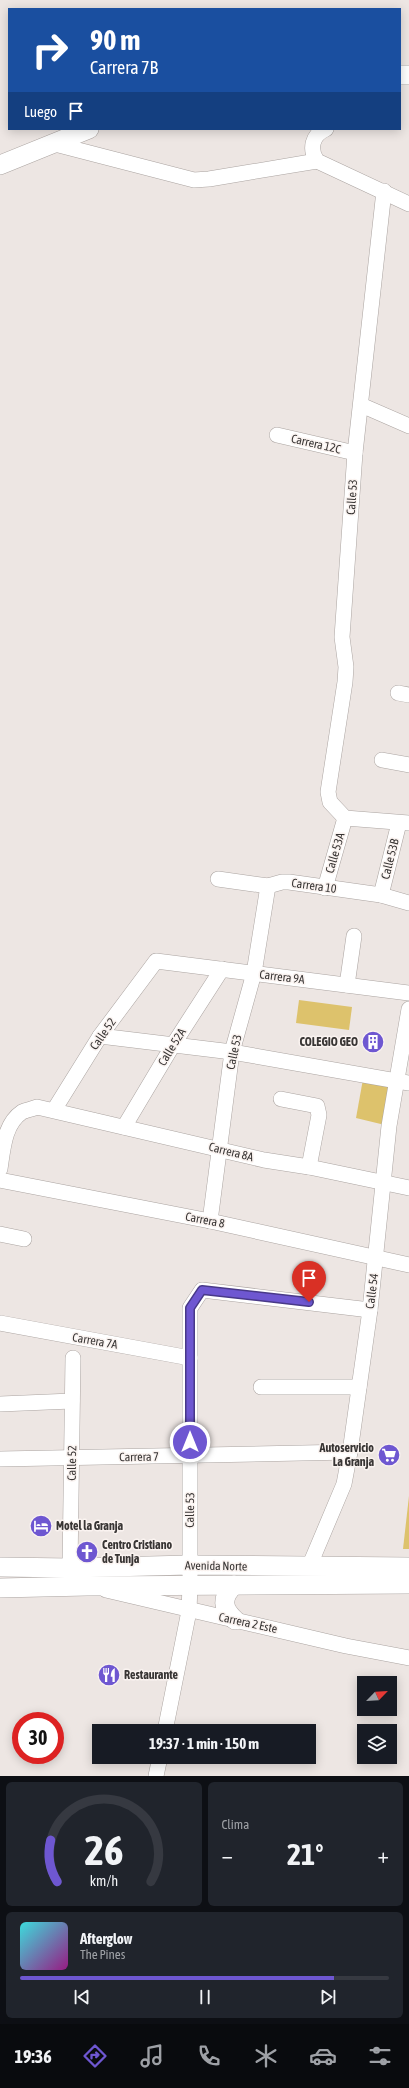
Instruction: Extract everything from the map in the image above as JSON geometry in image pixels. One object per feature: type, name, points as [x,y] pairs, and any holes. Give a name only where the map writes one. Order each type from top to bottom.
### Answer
[{"type":"main road","points":[[0,165],[51,143],[86,130]]},
{"type":"main road","name":"Avenida Norte","points":[[0,1566],[70,1568],[189,1565],[409,1567]]},
{"type":"main road","name":"Avenida Norte","points":[[0,1588],[409,1584]]},
{"type":"main road","points":[[234,1585],[227,1593],[224,1603],[227,1613],[235,1620]]},
{"type":"street","points":[[324,130],[321,131],[312,143],[312,153],[317,160],[409,204]]},
{"type":"street","points":[[51,143],[194,180],[209,179],[317,160]]},
{"type":"street","name":"Calle 53","points":[[345,818],[330,802],[329,784],[345,675],[342,637],[355,453],[384,191]]},
{"type":"street","points":[[361,405],[409,426]]},
{"type":"street","name":"Carrera 12C","points":[[277,435],[355,453]]},
{"type":"street","points":[[382,760],[409,765]]},
{"type":"street","points":[[345,818],[404,823]]},
{"type":"street","name":"Calle 53A","points":[[326,888],[345,818]]},
{"type":"street","name":"Calle 53B","points":[[381,896],[404,823]]},
{"type":"street","name":"Carrera 10","points":[[218,879],[268,886],[282,882],[381,896],[409,903]]},
{"type":"street","name":"Calle 53","points":[[210,1221],[232,1052],[254,974],[268,886]]},
{"type":"street","points":[[347,985],[354,936]]},
{"type":"street","name":"Carrera 9A","points":[[156,961],[409,993]]},
{"type":"street","name":"Calle 52","points":[[54,1110],[100,1036],[156,961]]},
{"type":"street","name":"Calle 52A","points":[[124,1126],[173,1044],[222,970]]},
{"type":"street","name":"Calle 54","points":[[309,1567],[344,1484],[350,1452],[370,1310],[389,1126],[403,1082],[409,1009]]},
{"type":"street","points":[[100,1036],[232,1052],[403,1082]]},
{"type":"street","points":[[281,1099],[317,1106],[320,1115],[309,1167]]},
{"type":"street","name":"Carrera 8A","points":[[0,1169],[5,1140],[10,1126],[22,1112],[37,1107],[124,1126],[264,1160],[309,1167],[409,1188]]},
{"type":"street","name":"Carrera 8","points":[[0,1180],[210,1221],[376,1256],[409,1265]]},
{"type":"street","points":[[0,1234],[24,1239]]},
{"type":"street","name":"Calle 53","points":[[166,1724],[189,1610],[191,1456],[190,1308],[202,1290],[370,1310]]},
{"type":"street","name":"Carrera 7A","points":[[0,1323],[190,1358]]},
{"type":"street","name":"Calle 52","points":[[70,1568],[73,1358]]},
{"type":"street","points":[[261,1387],[359,1387]]},
{"type":"street","points":[[0,1404],[72,1401]]},
{"type":"street","name":"Carrera 7","points":[[0,1459],[350,1452]]},
{"type":"street","name":"Carrera 2 Este","points":[[87,1586],[409,1658]]},
{"type":"street","points":[[156,1776],[159,1764]]},
{"type":"shaded area","points":[[299,1000],[352,1007],[349,1030],[296,1023]]},
{"type":"shaded area","points":[[365,1068],[397,1082],[389,1126],[356,1118]]},
{"type":"shaded area","points":[[409,1496],[409,1549],[403,1549]]},
{"type":"place","name":"COLEGIO GEO","points":[[373,1042]]},
{"type":"place","name":"Autoservicio La Granja","points":[[389,1455]]},
{"type":"place","name":"Motel la Granja","points":[[41,1526]]},
{"type":"place","name":"Centro Cristiano de Tunja","points":[[87,1552]]},
{"type":"place","name":"Restaurante","points":[[109,1675]]},
{"type":"route","points":[[190,1442],[190,1308],[202,1290],[309,1302]]}]
